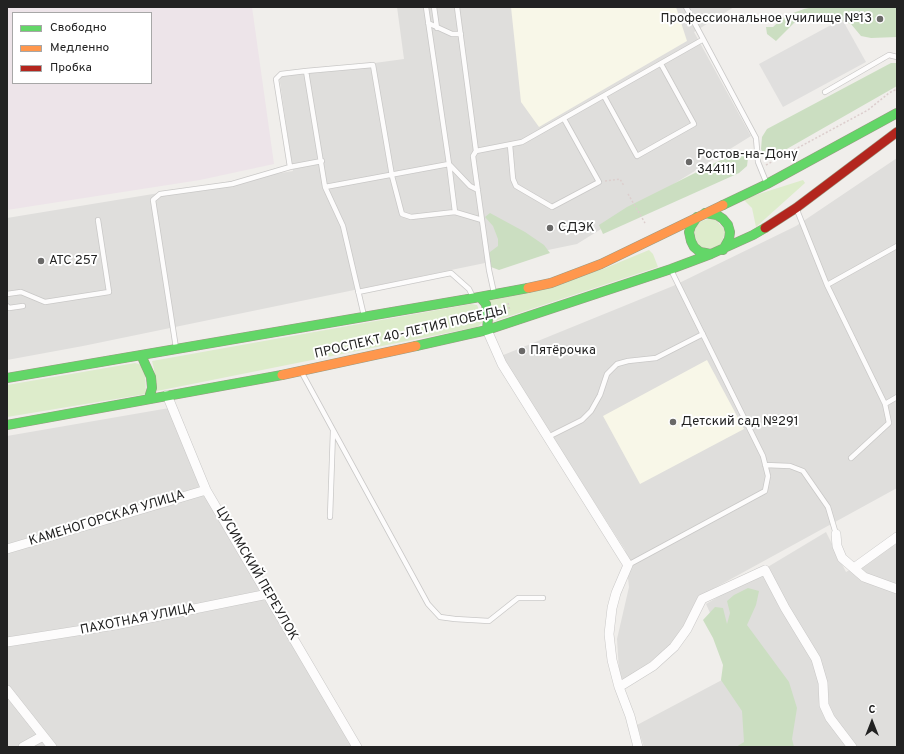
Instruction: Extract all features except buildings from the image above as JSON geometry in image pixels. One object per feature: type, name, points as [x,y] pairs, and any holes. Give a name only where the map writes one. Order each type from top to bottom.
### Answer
[{"type":"main road","name":"ПРОСПЕКТ 40-ЛЕТИЯ ПОБЕДЫ","points":[[7,378],[364,318],[494,295],[551,283],[601,264],[767,184],[897,113]]},
{"type":"main road","name":"ПРОСПЕКТ 40-ЛЕТИЯ ПОБЕДЫ","points":[[7,425],[302,371],[487,330],[513,322],[723,250],[753,235],[796,208],[897,132]]},
{"type":"main road","points":[[711,254],[700,252],[694,247],[691,241],[689,232],[691,226],[701,215],[717,215],[728,225],[730,232],[729,239],[723,250]]},
{"type":"main road","points":[[477,298],[486,304],[488,318],[487,330]]},
{"type":"main road","points":[[141,356],[151,377],[152,388],[149,398]]},
{"type":"street","points":[[487,330],[502,364],[628,565],[616,593],[612,608],[609,634],[612,660],[630,716],[638,747]]},
{"type":"street","name":"ЦУСИМСКИЙ ПЕРЕУЛОК","points":[[167,395],[206,490],[357,747]]},
{"type":"street","name":"КАМЕНОГОРСКАЯ УЛИЦА","points":[[7,549],[206,490]]},
{"type":"street","points":[[836,534],[837,546],[842,558],[864,577],[897,589]]},
{"type":"street","points":[[854,568],[897,537]]},
{"type":"street","points":[[620,687],[653,666],[674,647],[688,629],[702,599],[765,570],[785,608],[816,659],[823,683],[824,705],[830,718],[852,747]]},
{"type":"street","name":"ПАХОТНАЯ УЛИЦА","points":[[7,642],[115,626],[268,594]]},
{"type":"street","points":[[7,690],[52,747]]},
{"type":"street","points":[[23,747],[43,736]]},
{"type":"lane","points":[[426,7],[455,212]]},
{"type":"lane","points":[[434,7],[437,28]]},
{"type":"lane","points":[[457,7],[476,151],[473,156],[488,270],[494,295]]},
{"type":"lane","points":[[686,7],[702,40],[756,138],[758,162],[767,184]]},
{"type":"lane","points":[[428,23],[454,35],[461,34]]},
{"type":"lane","points":[[476,151],[522,142],[702,40]]},
{"type":"lane","points":[[825,92],[890,55],[897,57]]},
{"type":"lane","points":[[604,96],[637,156],[694,124],[660,64]]},
{"type":"lane","points":[[290,166],[276,79],[281,74],[373,65],[392,176],[402,214],[411,217],[455,212],[482,220]]},
{"type":"lane","points":[[306,71],[322,161],[325,187],[342,226],[364,318]]},
{"type":"lane","points":[[510,145],[513,179],[516,186],[552,207],[599,182],[564,119]]},
{"type":"lane","points":[[176,350],[153,200],[160,194],[232,184],[290,166],[322,161]]},
{"type":"lane","points":[[325,187],[392,176],[449,164]]},
{"type":"lane","points":[[449,164],[470,186],[478,190]]},
{"type":"lane","points":[[796,208],[827,284],[885,404],[889,423],[851,458]]},
{"type":"lane","points":[[7,294],[21,292],[45,302],[109,292],[98,220]]},
{"type":"lane","points":[[827,284],[897,246]]},
{"type":"lane","points":[[628,565],[765,491],[768,476],[762,456],[671,269]]},
{"type":"lane","points":[[358,292],[451,273],[470,289],[477,298]]},
{"type":"lane","points":[[7,306],[9,308],[23,306]]},
{"type":"lane","points":[[548,436],[582,420],[591,411],[600,395],[607,374],[617,364],[628,361],[656,358],[703,334]]},
{"type":"lane","points":[[302,371],[428,604],[440,617],[489,621],[518,598],[543,598]]},
{"type":"lane","points":[[885,404],[897,397]]},
{"type":"lane","points":[[330,517],[333,429]]},
{"type":"lane","points":[[765,465],[790,466],[804,471],[828,507],[836,534]]},
{"type":"path","points":[[760,168],[868,110],[897,89]]},
{"type":"path","points":[[599,182],[620,180],[624,186]]},
{"type":"path","points":[[628,194],[645,223]]},
{"type":"path","points":[[506,292],[513,322]]},
{"type":"shaded area","points":[[7,7],[252,7],[274,164],[200,180],[7,210]]},
{"type":"shaded area","points":[[397,7],[734,7],[694,32],[751,136],[577,244],[83,346],[7,360],[7,218],[293,171],[279,76],[404,59]]},
{"type":"shaded area","points":[[511,7],[676,7],[687,41],[539,127],[521,102]]},
{"type":"shaded area","points":[[842,19],[866,62],[783,107],[759,64]]},
{"type":"shaded area","points":[[897,158],[897,488],[700,596],[682,635],[620,687],[617,639],[629,587],[625,550],[501,356],[673,286],[796,226]]},
{"type":"shaded area","name":"Детский сад №291","points":[[707,360],[744,429],[640,484],[603,416]]},
{"type":"shaded area","points":[[175,407],[209,487],[358,747],[7,747],[7,436]]},
{"type":"shaded area","points":[[826,532],[846,572],[897,543],[897,747],[644,747],[637,725],[737,672],[706,604]]},
{"type":"green space","points":[[814,7],[897,7],[897,37],[871,38],[861,36],[851,24],[837,20],[821,23],[814,19],[796,21],[776,41],[767,34],[766,27],[773,27],[785,16]]},
{"type":"green space","points":[[891,63],[897,63],[897,86],[771,158],[764,156],[761,149],[762,137],[767,129]]},
{"type":"green space","points":[[742,151],[748,158],[747,166],[739,173],[603,234],[599,225],[627,207]]},
{"type":"green space","points":[[803,180],[805,183],[756,227],[752,208],[743,199]]},
{"type":"green space","points":[[490,213],[525,232],[544,245],[550,253],[499,270],[491,267],[487,258],[490,252],[498,246],[498,239],[493,226],[485,217]]},
{"type":"green space","points":[[713,217],[726,231],[719,248],[699,248],[693,229],[697,223]]},
{"type":"green space","points":[[649,250],[653,254],[658,267],[492,322],[488,300],[603,269]]},
{"type":"green space","points":[[471,304],[477,305],[482,316],[482,323],[477,327],[157,391],[152,361]]},
{"type":"green space","points":[[135,363],[142,365],[145,370],[146,394],[7,417],[7,385]]},
{"type":"green space","points":[[748,588],[759,591],[756,605],[747,625],[789,682],[797,708],[792,739],[794,747],[736,747],[744,742],[742,711],[721,680],[723,665],[713,638],[703,620],[715,607],[723,608],[727,624],[730,613],[727,601],[734,595]]},
{"type":"traffic: fast","points":[[723,205],[767,184],[897,113]]},
{"type":"traffic: fast","points":[[705,213],[717,215],[728,225],[730,232],[729,239],[723,250]]},
{"type":"traffic: fast","points":[[697,217],[689,232],[691,241],[694,247],[700,252],[711,254]]},
{"type":"traffic: fast","points":[[416,346],[487,330],[671,269],[711,254],[765,228]]},
{"type":"traffic: fast","points":[[7,378],[528,288]]},
{"type":"traffic: fast","points":[[480,297],[486,304],[488,318],[487,330]]},
{"type":"traffic: fast","points":[[141,355],[151,377],[152,388],[149,398]]},
{"type":"traffic: fast","points":[[7,425],[282,375]]},
{"type":"traffic: slow","points":[[528,288],[551,283],[601,264],[723,205]]},
{"type":"traffic: slow","points":[[282,375],[416,346]]},
{"type":"traffic: jam","points":[[765,228],[796,208],[897,132]]},
{"type":"place","name":"Профессиональное училище №13","points":[[880,19]]},
{"type":"place","name":"Ростов-на-Дону 344111","points":[[689,162]]},
{"type":"place","name":"СДЭК","points":[[550,228]]},
{"type":"place","name":"АТС 257","points":[[41,261]]},
{"type":"place","name":"Пятёрочка","points":[[522,351]]},
{"type":"place","name":"Детский сад №291","points":[[673,422]]}]
